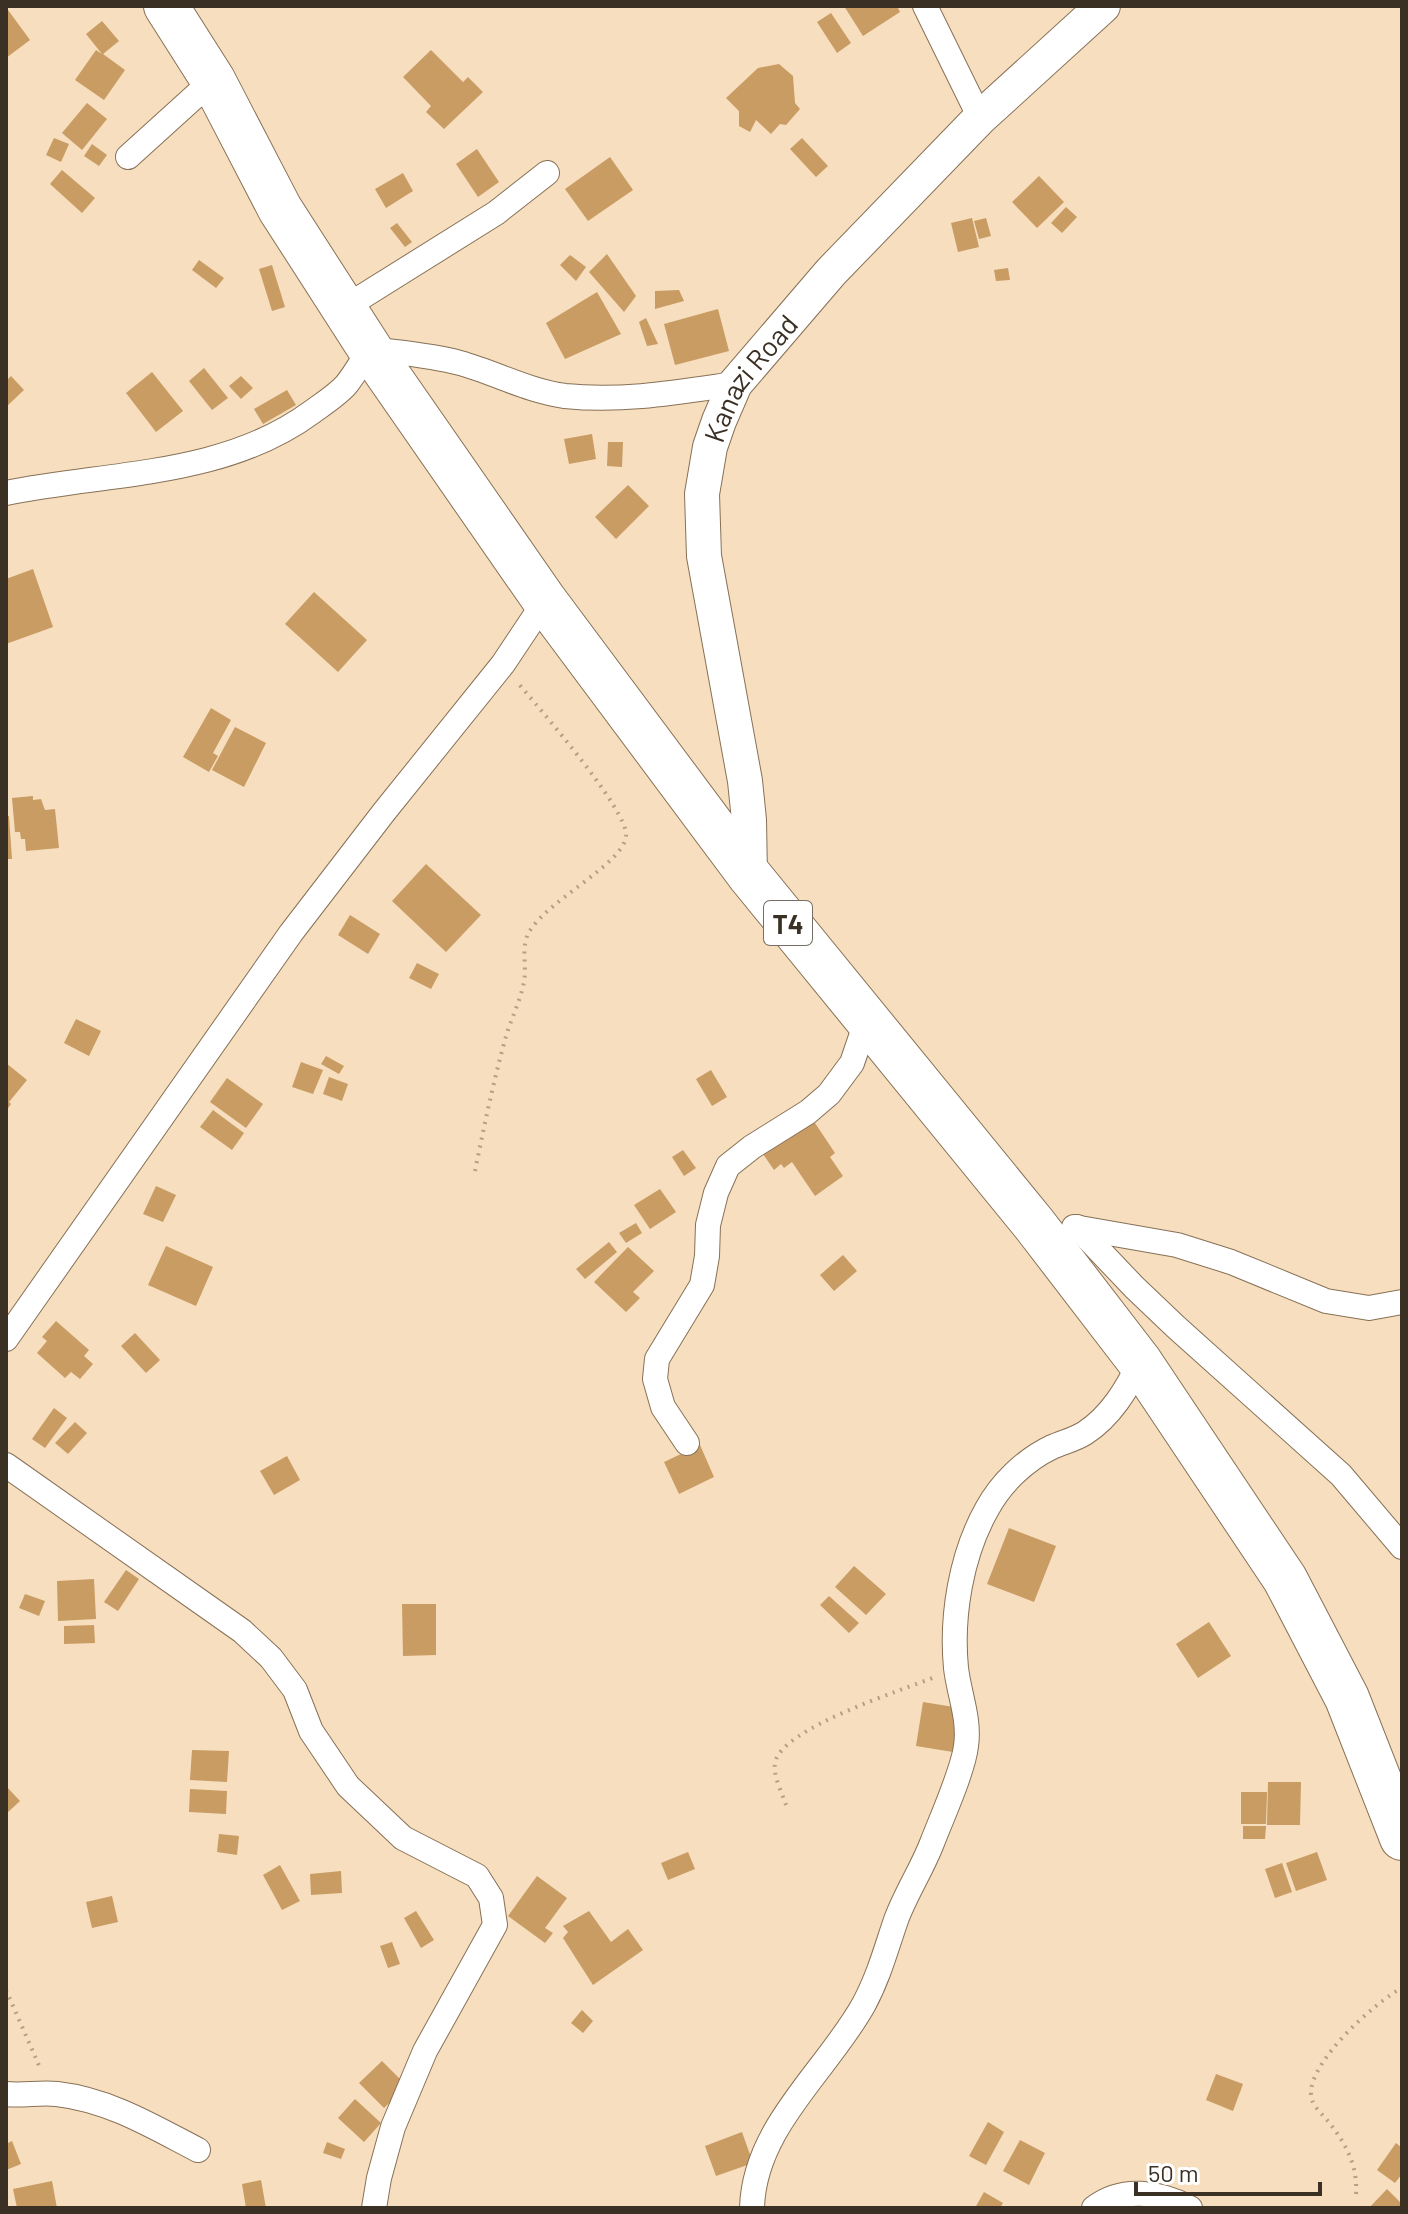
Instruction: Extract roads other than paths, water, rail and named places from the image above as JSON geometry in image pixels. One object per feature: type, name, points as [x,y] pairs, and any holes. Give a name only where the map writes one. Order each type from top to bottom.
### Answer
[{"type":"highway","name":"T4","points":[[166,6],[213,80],[280,209],[370,349],[545,601],[750,876],[1034,1224],[1140,1362],[1285,1579],[1347,1698],[1402,1838]]},
{"type":"main road","name":"Kanazi Road","points":[[750,876],[745,781],[704,556],[702,494],[714,434],[735,384],[831,272],[980,118],[1103,6]]},
{"type":"street","points":[[925,6],[980,118]]},
{"type":"street","points":[[128,157],[213,80]]},
{"type":"street","points":[[344,308],[496,213],[547,173]]},
{"type":"street","points":[[6,493],[183,467],[247,448],[286,431],[335,394],[370,349],[463,364],[522,387],[564,395],[645,397],[735,384]]},
{"type":"street","points":[[6,1339],[291,933],[503,664],[545,601]]},
{"type":"street","points":[[687,1443],[663,1407],[655,1379],[657,1359],[702,1285],[708,1225],[722,1180],[728,1166],[808,1112],[829,1094],[852,1063],[867,1019]]},
{"type":"street","points":[[1034,1224],[1077,1227],[1177,1245],[1261,1273],[1326,1301],[1369,1308],[1402,1302]]},
{"type":"street","points":[[1077,1227],[1176,1327],[1341,1475],[1402,1547]]},
{"type":"street","points":[[752,2208],[752,2190],[758,2164],[773,2135],[862,2008],[879,1976],[896,1920],[927,1855],[960,1770],[967,1744],[967,1724],[956,1669],[955,1625],[972,1541],[987,1508],[1008,1480],[1028,1461],[1087,1432],[1124,1393],[1140,1362]]},
{"type":"street","points":[[6,1465],[242,1631],[271,1658],[295,1690],[311,1731],[348,1786],[403,1838],[477,1876],[491,1898],[495,1925],[425,2051],[393,2127],[374,2208]]},
{"type":"street","points":[[6,2094],[53,2093],[88,2099],[123,2111],[198,2150]]},
{"type":"street","points":[[1094,2208],[1127,2192],[1174,2199],[1190,2208]]}]
